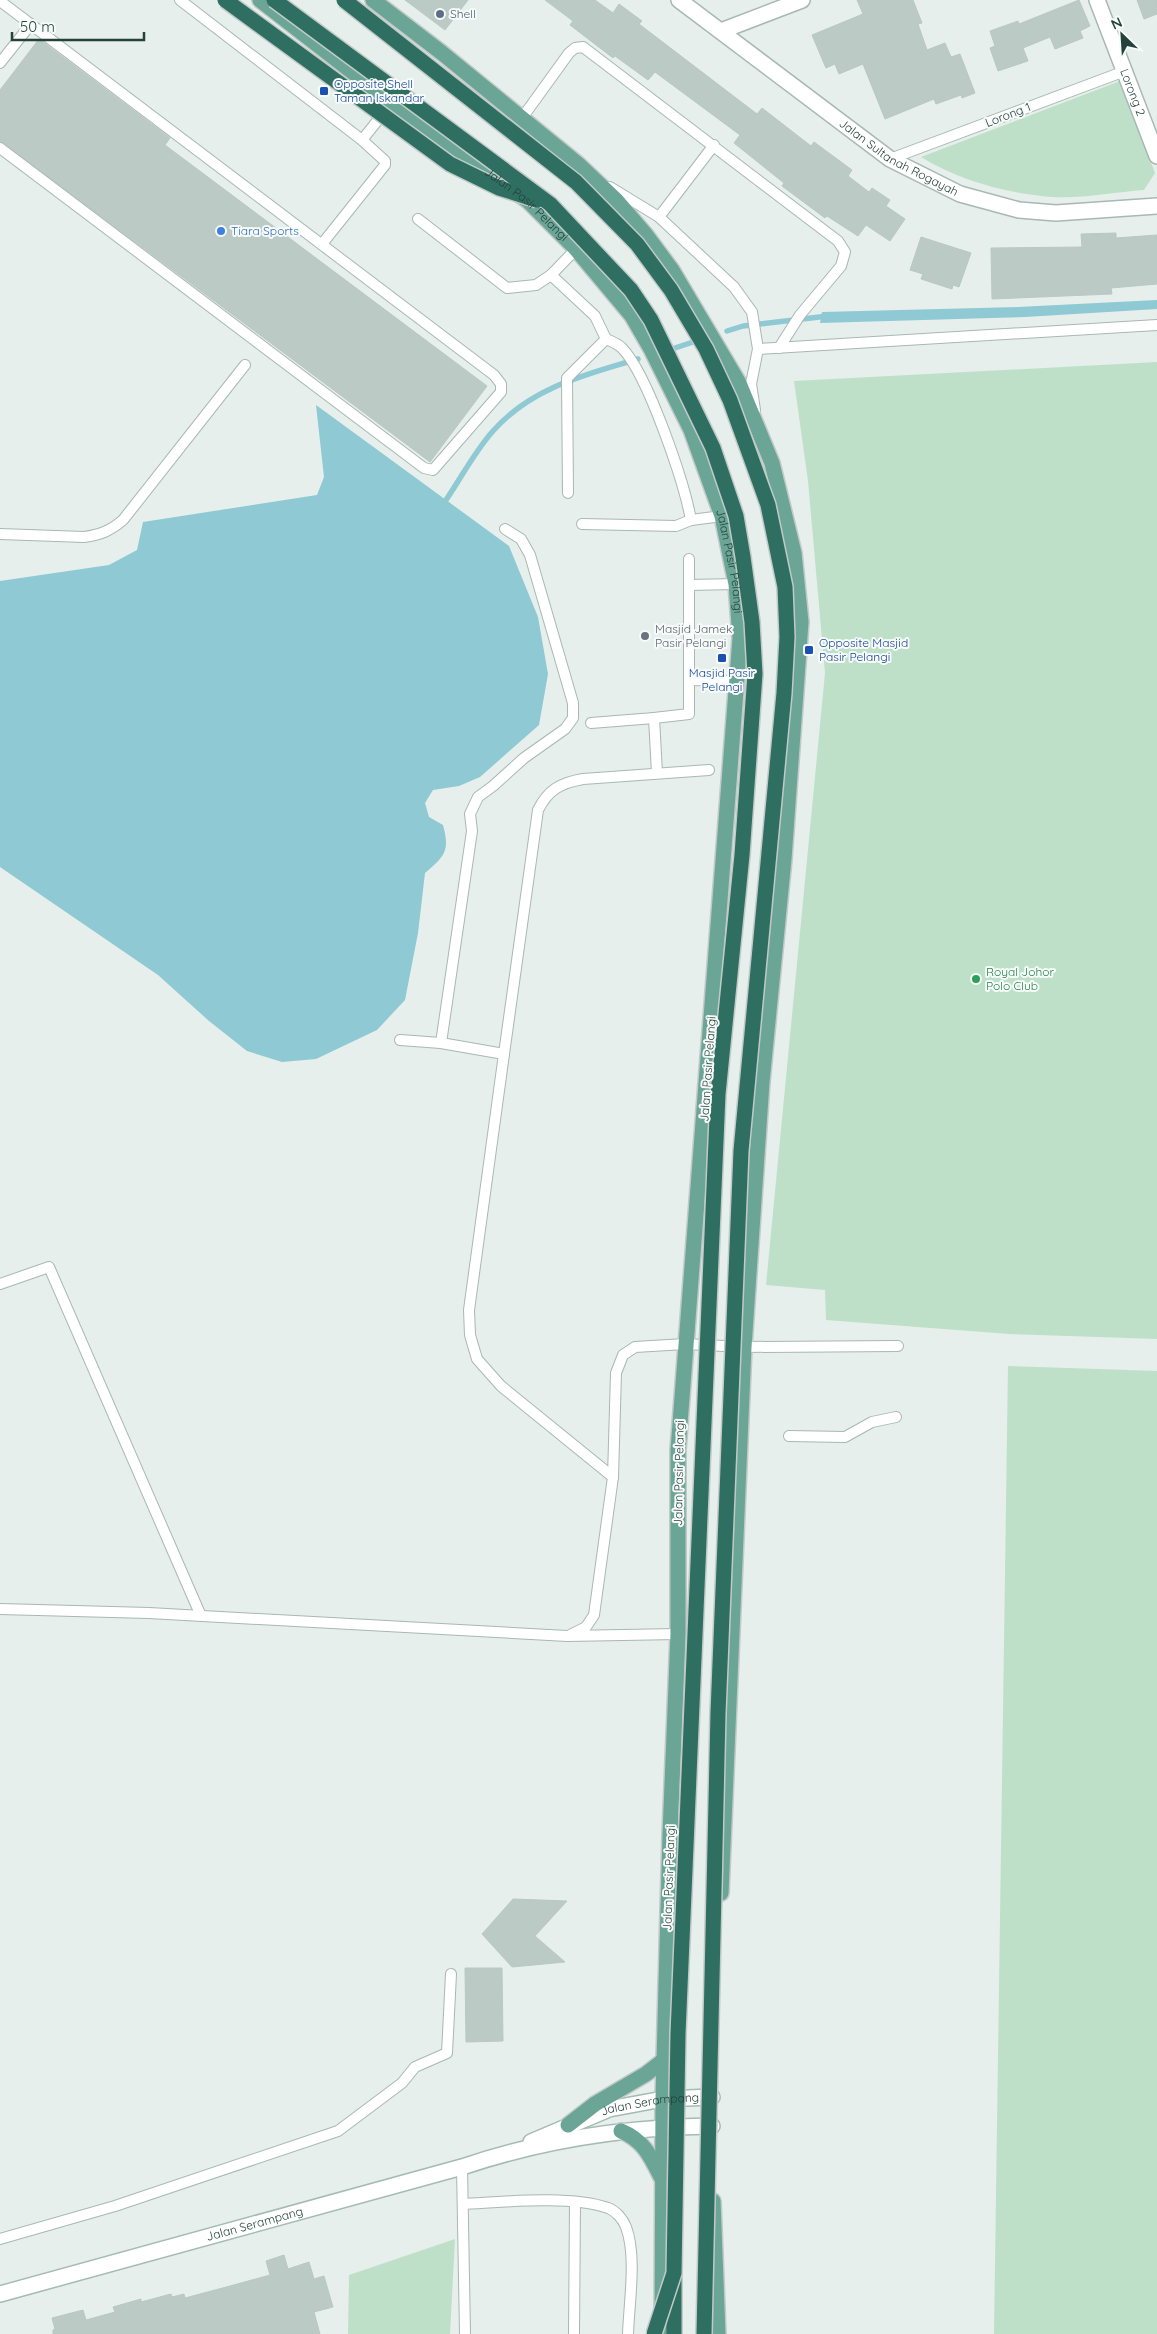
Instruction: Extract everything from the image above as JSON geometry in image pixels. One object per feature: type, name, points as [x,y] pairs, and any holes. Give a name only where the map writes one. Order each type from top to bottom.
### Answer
[{"type":"highway","points":[[226,0],[450,164],[499,188],[550,204]]},
{"type":"highway","points":[[274,0],[550,204],[631,290],[652,320],[690,397],[713,448],[736,516],[752,622],[755,674],[743,846],[718,1094],[678,2034],[674,2334]]},
{"type":"highway","points":[[344,0],[576,182],[637,244],[671,290],[706,349],[730,400],[768,505],[784,587],[787,637],[784,693],[741,1151],[718,1713],[704,2334]]},
{"type":"highway","points":[[654,2334],[674,2273]]},
{"type":"main road","name":"Jalan Pasir Pelangi","points":[[260,0],[392,102],[514,189],[576,249],[632,316],[651,349],[690,430],[722,516],[736,584],[740,638],[678,1450],[678,1634],[670,1835],[663,2099],[662,2334]]},
{"type":"main road","points":[[373,0],[578,164],[616,200],[672,270],[738,383],[757,423],[772,464],[794,553],[802,622],[784,859],[762,1082],[744,1347],[712,2097],[712,2177],[718,2334]]},
{"type":"main road","name":"Jalan Sultanah Rogayah","points":[[679,0],[890,159],[960,194],[1019,210],[1056,214],[1157,206]]},
{"type":"main road","points":[[721,31],[802,0]]},
{"type":"main road","name":"Lorong 2","points":[[1097,0],[1157,156]]},
{"type":"main road","points":[[568,2125],[595,2104],[646,2074],[664,2060]]},
{"type":"main road","name":"Jalan Serampang","points":[[0,2294],[462,2168],[508,2152],[609,2109],[663,2099],[712,2097]]},
{"type":"main road","name":"Jalan Serampang","points":[[508,2152],[621,2130],[664,2126],[712,2126]]},
{"type":"main road","points":[[621,2130],[634,2136],[644,2145],[662,2180]]},
{"type":"lane","points":[[0,0],[494,375],[501,384],[501,392],[433,470],[424,468],[0,148]]},
{"type":"lane","points":[[180,0],[382,157],[384,165],[322,244]]},
{"type":"lane","points":[[0,63],[31,24]]},
{"type":"lane","points":[[522,118],[569,53],[575,48],[583,47],[838,241],[845,252],[841,266],[800,315],[779,348]]},
{"type":"lane","name":"Lorong 1","points":[[890,159],[1125,71]]},
{"type":"lane","points":[[362,140],[392,102]]},
{"type":"lane","points":[[659,217],[714,145]]},
{"type":"lane","points":[[578,164],[617,192],[659,217],[734,287],[752,312],[758,349],[751,384],[757,423]]},
{"type":"lane","points":[[418,219],[507,288],[536,285],[552,275],[576,249]]},
{"type":"lane","points":[[552,275],[595,316],[606,339],[622,348],[638,372],[658,416],[686,492],[691,520]]},
{"type":"lane","points":[[758,349],[1157,325]]},
{"type":"lane","points":[[568,493],[567,378],[606,339]]},
{"type":"lane","points":[[0,534],[84,537],[97,536],[112,529],[123,520],[245,365]]},
{"type":"lane","points":[[582,524],[676,526],[691,520],[722,516]]},
{"type":"lane","points":[[440,1043],[472,831],[470,814],[478,798],[524,758],[565,729],[573,718],[573,703],[530,555],[521,539],[505,528]]},
{"type":"lane","points":[[591,723],[689,714],[690,559]]},
{"type":"lane","points":[[689,585],[736,584]]},
{"type":"lane","points":[[689,680],[736,682]]},
{"type":"lane","points":[[654,718],[657,773]]},
{"type":"lane","points":[[612,1477],[501,1386],[478,1359],[470,1335],[469,1310],[504,1054],[538,810],[545,796],[556,787],[567,782],[709,770]]},
{"type":"lane","points":[[400,1040],[440,1043],[504,1054]]},
{"type":"lane","points":[[0,1284],[49,1267],[201,1616]]},
{"type":"lane","points":[[567,1636],[586,1627],[594,1615],[612,1477],[616,1373],[623,1354],[636,1347],[685,1344],[744,1347],[898,1346]]},
{"type":"lane","points":[[790,1436],[845,1437],[872,1422],[896,1417]]},
{"type":"lane","points":[[0,1609],[201,1616],[567,1636],[678,1634]]},
{"type":"lane","points":[[0,2239],[115,2206],[338,2131],[402,2083],[415,2067],[447,2053],[451,1974]]},
{"type":"lane","points":[[462,2168],[465,2334]]},
{"type":"lane","points":[[463,2204],[575,2203],[610,2209],[619,2216],[626,2227],[631,2250],[628,2334]]},
{"type":"lane","points":[[574,2334],[575,2203]]},
{"type":"green space","points":[[1120,81],[1155,173],[1144,190],[1075,197],[1035,195],[1001,189],[967,179],[921,157]]},
{"type":"green space","name":"Royal Johor Polo Club","points":[[1157,362],[1157,1339],[1009,1334],[826,1320],[825,1290],[766,1285],[825,673],[808,481],[794,381]]},
{"type":"green space","points":[[1008,1366],[1157,1371],[1157,2334],[994,2334]]},
{"type":"green space","points":[[455,2239],[450,2334],[348,2334],[349,2275]]},
{"type":"water","points":[[1157,300],[1157,309],[1025,317],[820,323],[822,312],[1018,307]]},
{"type":"water","points":[[316,405],[509,546],[538,617],[548,674],[539,725],[480,777],[459,786],[433,790],[425,803],[429,817],[443,825],[446,847],[437,862],[425,873],[418,933],[405,1000],[377,1030],[316,1059],[282,1062],[247,1051],[209,1021],[158,975],[0,867],[0,581],[109,565],[137,550],[143,522],[317,495],[324,477]]},
{"type":"building","name":"Shell","points":[[405,0],[468,0],[445,30]]},
{"type":"building","points":[[545,0],[595,0],[613,13],[619,4],[642,21],[639,24],[757,114],[762,108],[811,146],[814,142],[852,170],[848,176],[869,192],[872,188],[890,200],[886,206],[905,219],[890,241],[866,225],[858,236],[827,216],[825,218],[782,186],[784,183],[734,143],[740,135],[655,72],[648,80],[615,56],[613,58],[570,25],[573,21]]},
{"type":"building","points":[[857,0],[913,0],[922,23],[918,24],[927,50],[945,43],[951,57],[960,54],[975,93],[962,98],[961,95],[936,104],[934,99],[885,119],[863,64],[839,74],[835,64],[826,68],[812,35],[863,14]]},
{"type":"building","points":[[1079,0],[1090,26],[1080,31],[1083,38],[1055,49],[1050,37],[1023,48],[1028,61],[998,71],[990,48],[995,46],[990,31],[1018,21],[1019,24]]},
{"type":"building","points":[[1137,0],[1157,0],[1157,14],[1144,19]]},
{"type":"building","points":[[39,39],[170,138],[165,145],[487,386],[430,462],[0,141],[0,90]]},
{"type":"building","points":[[1116,233],[1116,238],[1157,235],[1157,284],[1111,288],[1112,294],[992,299],[991,248],[1082,247],[1081,234]]},
{"type":"building","points":[[921,237],[971,253],[959,287],[953,285],[952,289],[921,279],[923,274],[910,270]]},
{"type":"building","points":[[513,1899],[567,1901],[535,1936],[565,1962],[512,1967],[482,1934]]},
{"type":"building","points":[[465,1968],[502,1968],[503,2041],[466,2042]]},
{"type":"building","points":[[284,2255],[288,2269],[309,2262],[314,2279],[324,2276],[333,2307],[314,2312],[320,2334],[53,2334],[55,2329],[52,2318],[83,2310],[86,2320],[115,2312],[113,2307],[141,2299],[141,2302],[171,2294],[172,2297],[184,2294],[185,2298],[230,2286],[270,2275],[266,2261]]},
{"type":"waterway","points":[[727,331],[743,326],[828,316]]},
{"type":"waterway","points":[[669,350],[696,341]]},
{"type":"waterway","points":[[446,500],[486,439],[508,416],[525,403],[560,384],[638,359]]},
{"type":"place","name":"Shell","points":[[440,14]]},
{"type":"place","name":"Opposite Shell Taman Iskandar","points":[[324,91]]},
{"type":"place","name":"Tiara Sports","points":[[221,231]]},
{"type":"place","name":"Masjid Jamek Pasir Pelangi","points":[[645,636]]},
{"type":"place","name":"Opposite Masjid Pasir Pelangi","points":[[809,650]]},
{"type":"place","name":"Masjid Pasir Pelangi","points":[[722,658]]},
{"type":"place","name":"Royal Johor Polo Club","points":[[976,979]]}]
